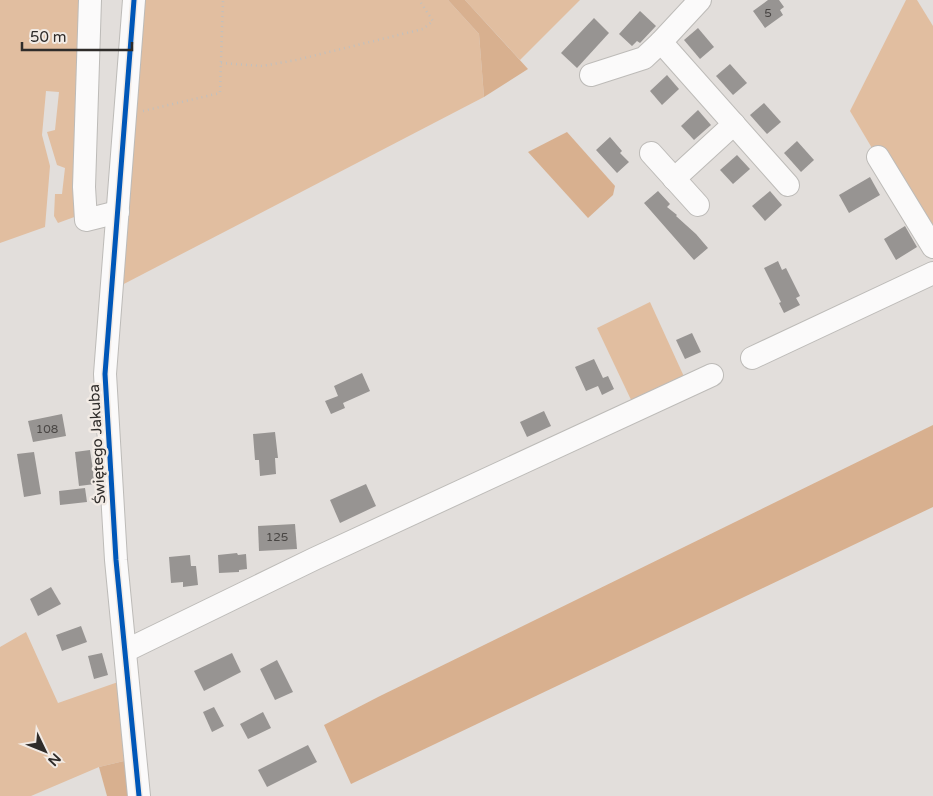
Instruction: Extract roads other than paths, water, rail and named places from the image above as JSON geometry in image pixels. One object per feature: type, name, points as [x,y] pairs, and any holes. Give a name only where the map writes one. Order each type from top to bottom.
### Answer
[{"type":"street","points":[[90,0],[84,187],[86,220],[118,212]]},
{"type":"street","name":"Świętego Jakuba","points":[[134,0],[106,374],[116,560],[139,796]]},
{"type":"street","points":[[592,75],[644,58],[700,0]]},
{"type":"street","points":[[661,42],[788,185]]},
{"type":"street","points":[[674,179],[734,124]]},
{"type":"street","points":[[650,153],[698,205]]},
{"type":"street","points":[[878,157],[933,247]]},
{"type":"street","points":[[752,358],[933,273]]},
{"type":"street","points":[[125,651],[323,555],[712,375]]}]
